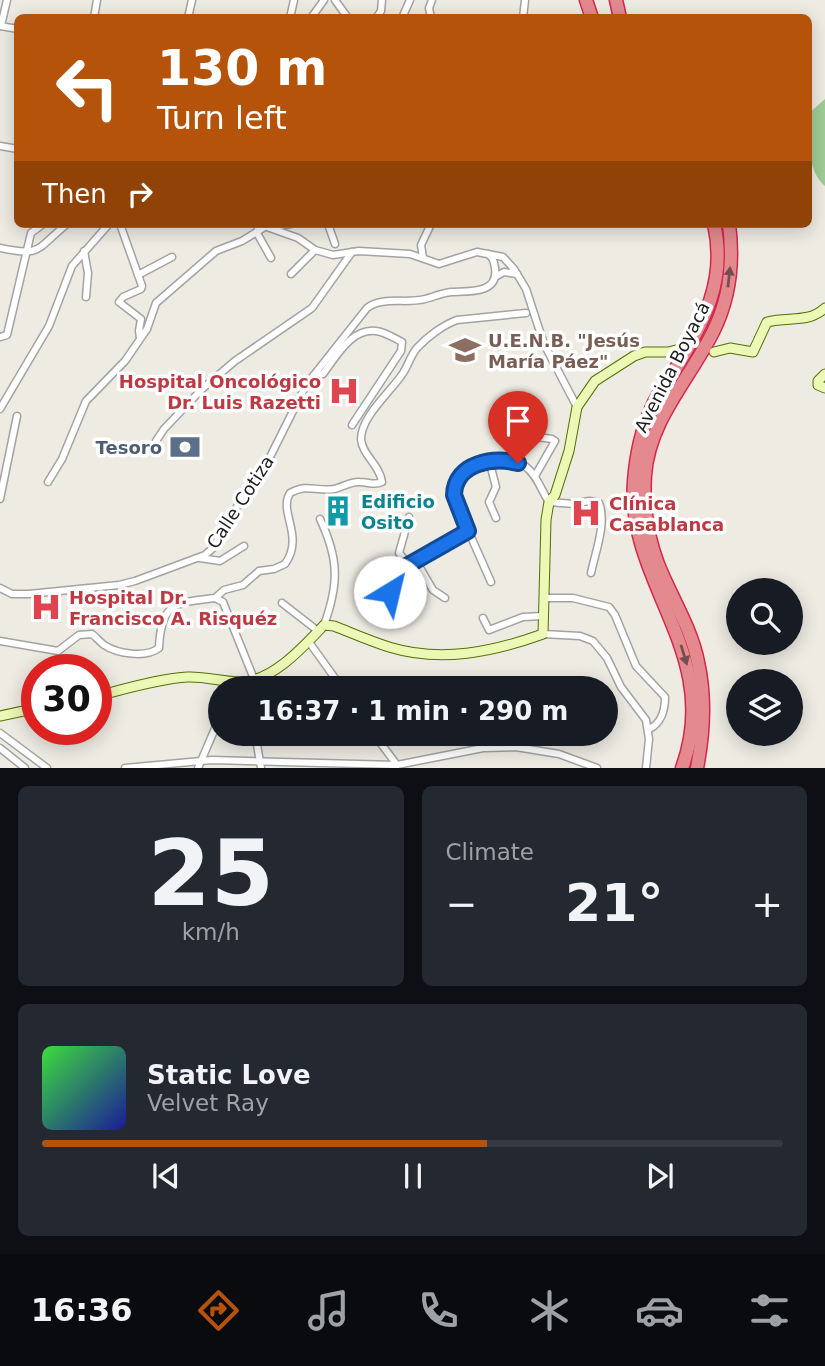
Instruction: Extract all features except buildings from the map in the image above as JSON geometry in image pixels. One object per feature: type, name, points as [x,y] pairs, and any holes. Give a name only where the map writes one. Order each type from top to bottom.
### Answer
[{"type":"highway","name":"Avenida Boyacá","points":[[682,768],[692,714],[690,676],[677,634],[639,542],[635,523],[634,481],[637,452],[651,408],[695,338],[711,303],[719,260],[715,228]]},
{"type":"highway","name":"Avenida Boyacá","points":[[697,768],[704,715],[698,660],[689,631],[658,564],[649,533],[645,505],[645,470],[655,432],[665,410],[714,331],[728,294],[732,248],[730,228]]},
{"type":"main road","points":[[714,352],[730,348],[752,352],[767,322],[780,319],[805,320],[825,308]]},
{"type":"main road","points":[[260,676],[273,670],[309,642],[321,628],[334,626],[392,648],[442,654],[468,654],[496,649],[543,634],[545,542],[549,502],[555,495],[569,452],[577,407],[599,378],[634,356],[645,352],[680,349]]},
{"type":"main road","points":[[825,374],[818,381],[818,385],[825,388]]},
{"type":"main road","points":[[112,693],[186,677],[208,678]]},
{"type":"main road","points":[[0,716],[21,711]]},
{"type":"street","points":[[0,26],[6,0]]},
{"type":"street","points":[[4,336],[31,233],[38,228]]},
{"type":"street","points":[[0,248],[27,254],[37,251],[63,228]]},
{"type":"street","points":[[0,410],[49,326],[72,265],[104,228]]},
{"type":"street","points":[[121,228],[142,288],[123,297],[119,302],[141,319],[140,338]]},
{"type":"street","points":[[258,228],[257,233],[271,258]]},
{"type":"street","points":[[48,482],[62,459],[86,401],[125,361],[160,299],[216,251],[265,228]]},
{"type":"street","points":[[273,228],[298,238],[315,250],[333,255],[352,252],[410,254],[439,264],[477,252],[506,259],[527,293],[544,344],[577,407]]},
{"type":"street","points":[[329,228],[335,244]]},
{"type":"street","points":[[423,258],[421,246],[429,228]]},
{"type":"street","points":[[291,274],[315,250]]},
{"type":"street","points":[[84,251],[88,273],[86,297]]},
{"type":"street","points":[[156,442],[164,429],[202,389],[234,361],[312,308],[352,252]]},
{"type":"street","points":[[488,254],[494,261],[495,277]]},
{"type":"street","points":[[138,275],[172,257]]},
{"type":"street","name":"Calle Cotiza","points":[[0,588],[12,594],[29,594],[102,587],[135,581],[198,558],[213,548],[252,481],[270,457],[306,385],[371,304],[422,300],[448,293],[480,290],[491,285],[495,277],[504,272],[517,274]]},
{"type":"street","points":[[215,598],[224,590],[243,585],[259,571],[279,568],[288,559],[294,536],[286,501],[290,493],[308,486],[328,489],[351,482],[360,481],[375,485],[382,482],[381,474],[363,446],[362,432],[375,408],[403,374],[418,347],[448,323],[457,320],[526,313]]},
{"type":"street","points":[[314,375],[323,374],[349,341],[363,332],[379,331],[402,342],[401,351],[352,425]]},
{"type":"street","points":[[0,499],[17,416]]},
{"type":"street","points":[[531,436],[552,439],[555,444],[536,476]]},
{"type":"street","points":[[491,582],[456,503],[454,490],[462,475],[471,467],[489,460],[518,463],[536,476],[549,502],[599,503],[600,527],[591,573]]},
{"type":"street","points":[[489,460],[496,487],[489,502],[496,519]]},
{"type":"street","points":[[409,517],[399,553],[409,565]]},
{"type":"street","points":[[282,603],[321,628],[335,586],[336,570],[333,552],[320,519]]},
{"type":"street","points":[[390,592],[394,575],[468,531]]},
{"type":"street","points":[[198,558],[220,561],[244,547]]},
{"type":"street","points":[[416,561],[433,590],[445,598]]},
{"type":"street","points":[[0,641],[58,651],[79,635],[92,634],[102,644],[116,650],[150,654],[159,648],[162,624],[171,607],[183,602],[215,598],[223,602],[241,676]]},
{"type":"street","points":[[544,598],[573,598],[604,606],[612,611],[636,666],[665,697],[663,713],[649,729]]},
{"type":"street","points":[[483,618],[489,630],[523,617],[543,616]]},
{"type":"street","points":[[543,634],[580,636],[593,641],[607,658],[621,687],[643,714],[649,729],[646,768]]},
{"type":"street","points":[[309,642],[333,676]]},
{"type":"street","points":[[0,733],[47,768]]},
{"type":"street","points":[[200,764],[208,745]]},
{"type":"street","points":[[258,746],[261,764]]},
{"type":"street","points":[[383,746],[398,766]]},
{"type":"street","points":[[125,768],[200,764],[398,766],[483,748],[516,747],[559,754],[597,768]]},
{"type":"street","points":[[0,748],[25,768]]},
{"type":"green space","points":[[825,99],[825,186],[819,180],[812,163],[812,110]]},
{"type":"place","name":"U.E.N.B. \"Jesús María Páez\"","points":[[465,350]]},
{"type":"place","name":"Hospital Oncológico Dr. Luis Razetti","points":[[344,391]]},
{"type":"place","name":"Tesoro","points":[[185,447]]},
{"type":"place","name":"Edificio Osito","points":[[338,511]]},
{"type":"place","name":"Clínica Casablanca","points":[[586,513]]},
{"type":"place","name":"Hospital Dr. Francisco A. Risquéz","points":[[46,607]]},
{"type":"route","points":[[390,592],[396,572],[468,531],[454,495],[462,475],[471,467],[489,460],[518,463]]}]
